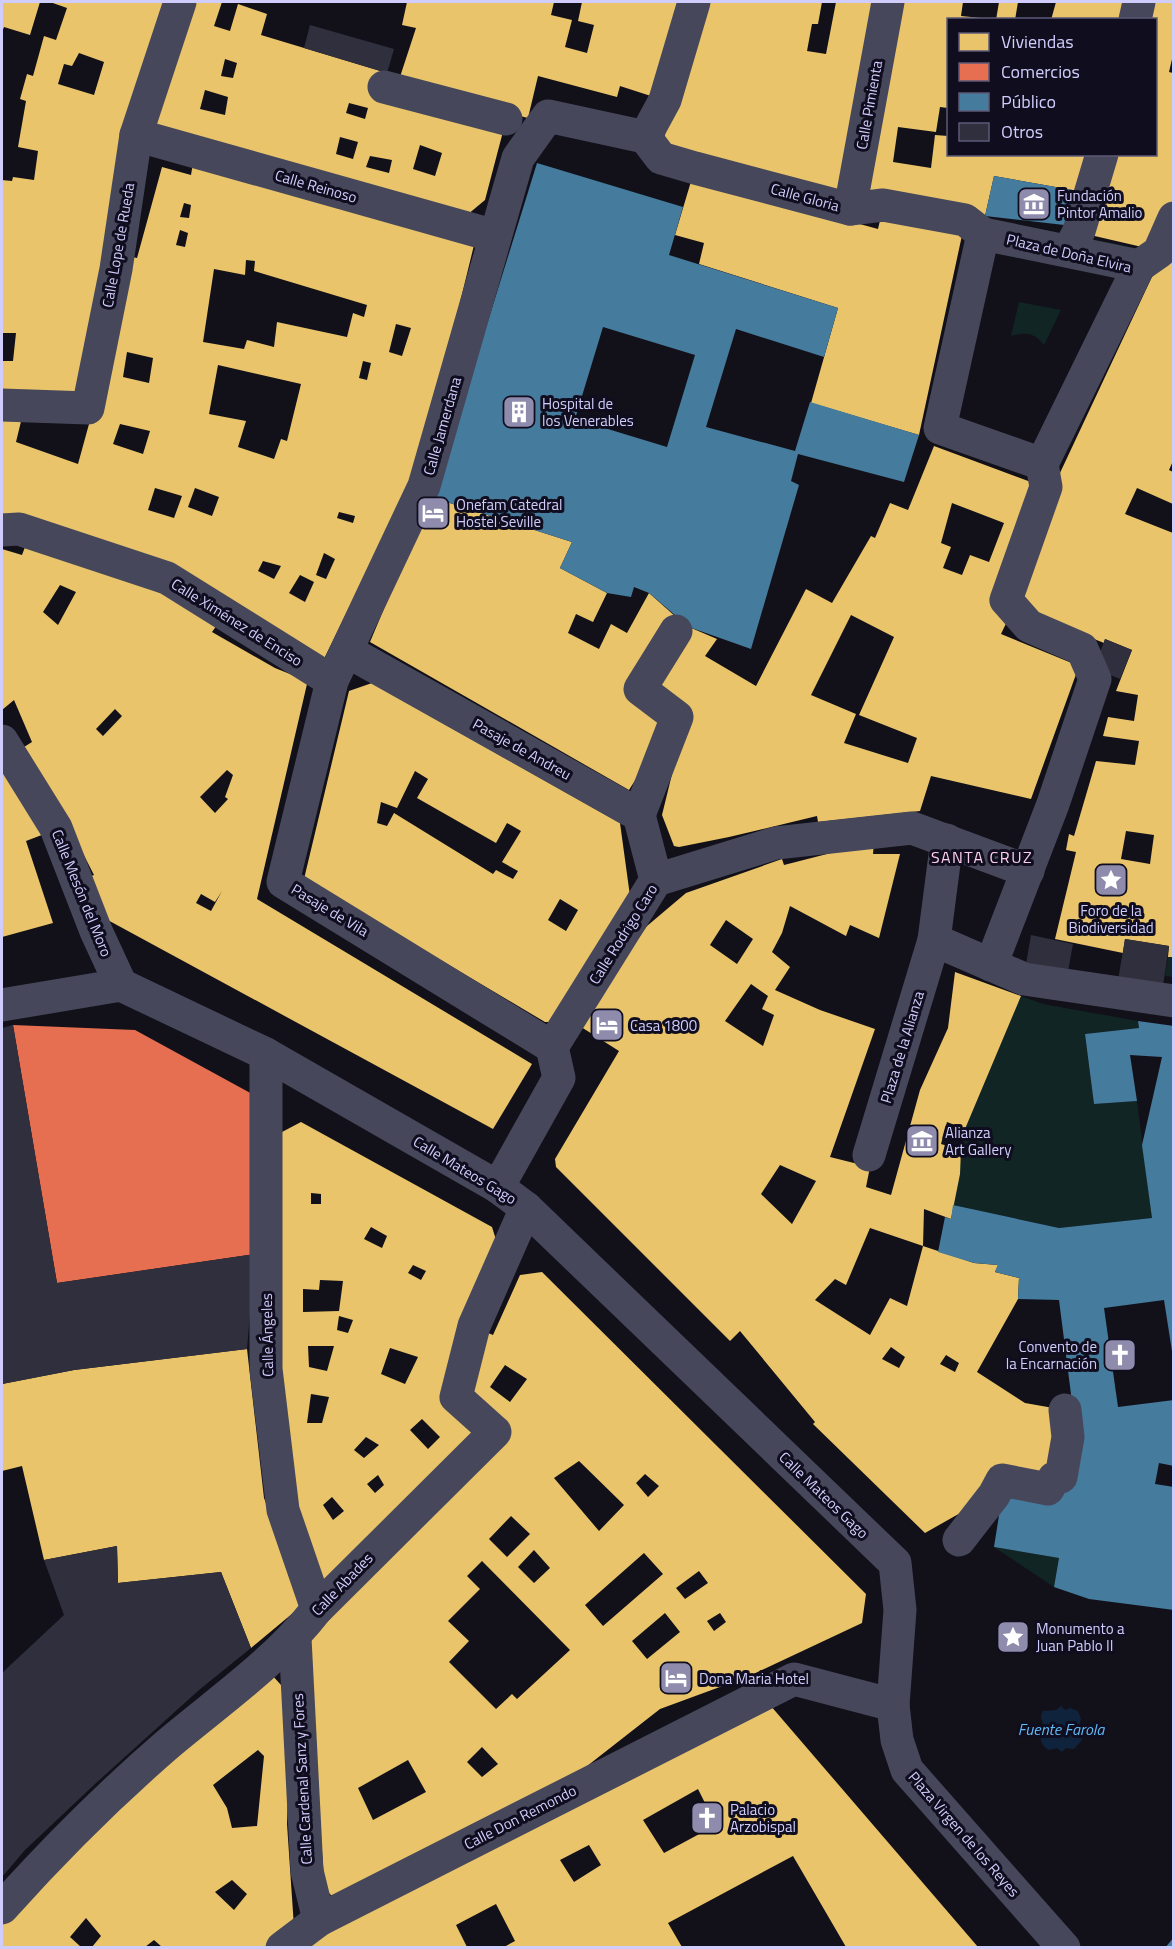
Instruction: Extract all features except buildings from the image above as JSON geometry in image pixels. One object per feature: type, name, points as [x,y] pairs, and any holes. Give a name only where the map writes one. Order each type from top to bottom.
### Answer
[{"type":"street","name":"Calle Lope de Rueda","points":[[2,405],[88,408],[116,269],[136,135],[180,2]]},
{"type":"street","points":[[645,136],[665,100],[694,2]]},
{"type":"street","name":"Calle Pimienta","points":[[850,209],[888,2]]},
{"type":"street","points":[[1135,18],[1138,2]]},
{"type":"street","points":[[384,87],[507,119]]},
{"type":"street","name":"Calle Jamerdana","points":[[332,681],[424,486],[518,158],[548,116],[645,136]]},
{"type":"street","name":"Calle Reinoso","points":[[136,135],[495,236]]},
{"type":"street","name":"Calle Gloria","points":[[645,136],[661,158],[695,168],[850,209],[883,205],[965,219],[983,234]]},
{"type":"street","points":[[1069,251],[1079,231],[1100,156]]},
{"type":"street","points":[[1138,266],[1159,252],[1173,218]]},
{"type":"street","points":[[983,234],[940,428],[1042,464],[1046,487],[1006,600],[1029,626],[1082,649],[1095,679],[1053,804],[991,965]]},
{"type":"street","name":"Plaza de Doña Elvira","points":[[983,234],[1138,266],[1042,464]]},
{"type":"street","name":"Calle Ximénez de Enciso","points":[[2,530],[20,529],[167,578],[332,681]]},
{"type":"street","points":[[656,880],[639,815],[677,717],[640,689],[676,631]]},
{"type":"street","name":"Pasaje de Andreu","points":[[347,651],[639,815]]},
{"type":"street","name":"Pasaje de Vila","points":[[332,681],[283,882],[552,1047]]},
{"type":"street","name":"Calle Mesón del Moro","points":[[2,741],[56,828],[96,931],[121,985]]},
{"type":"street","name":"Calle Rodrigo Caro","points":[[552,1047],[656,880],[776,843],[912,828],[947,840]]},
{"type":"street","points":[[947,840],[1028,871]]},
{"type":"street","name":"Plaza de la Alianza","points":[[869,1155],[934,940],[947,840]]},
{"type":"street","points":[[934,940],[1024,980],[1173,1001]]},
{"type":"street","points":[[2,1005],[121,985]]},
{"type":"street","name":"Calle Mateos Gago","points":[[121,985],[266,1054],[498,1187],[526,1208],[895,1563]]},
{"type":"street","points":[[498,1187],[559,1078],[552,1047]]},
{"type":"street","name":"Calle Ángeles","points":[[266,1054],[266,1369],[283,1510],[316,1609]]},
{"type":"street","name":"Calle Abades","points":[[2,1908],[40,1866],[166,1746],[295,1638],[316,1609],[495,1432],[456,1398],[474,1326],[526,1208]]},
{"type":"street","points":[[959,1540],[994,1495],[1002,1480],[1048,1489],[1054,1478],[1061,1476],[1068,1437],[1065,1410]]},
{"type":"street","name":"Plaza Virgen de los Reyes","points":[[895,1563],[900,1610],[893,1705],[897,1740],[907,1770],[1064,1947]]},
{"type":"street","name":"Calle Cardenal Sanz y Fores","points":[[295,1638],[307,1871],[319,1920]]},
{"type":"street","name":"Calle Don Remondo","points":[[282,1947],[319,1920],[794,1679],[893,1705]]},
{"type":"green space","points":[[1019,302],[1061,310],[1044,345],[1029,334],[1011,336]]},
{"type":"green space","points":[[1168,957],[1173,957],[1173,977],[1165,976]]},
{"type":"green space","points":[[1021,996],[1043,1004],[1138,1021],[1139,1028],[1085,1034],[1094,1104],[1137,1101],[1152,1218],[1059,1228],[953,1205],[965,1129]]},
{"type":"green space","points":[[994,1547],[1059,1558],[1054,1587]]},
{"type":"water","name":"Fuente Farola","points":[[1061,1706],[1065,1710],[1070,1708],[1078,1711],[1080,1724],[1084,1728],[1080,1732],[1082,1740],[1074,1749],[1066,1748],[1062,1752],[1057,1748],[1049,1750],[1045,1747],[1041,1741],[1042,1733],[1038,1729],[1043,1725],[1041,1716],[1043,1711],[1056,1710]]},
{"type":"place","name":"Fundación Pintor Amalio","points":[[1034,204]]},
{"type":"place","name":"Hospital de los Venerables","points":[[519,412]]},
{"type":"place","name":"Onefam Catedral Hostel Seville","points":[[433,513]]},
{"type":"place","name":"Foro de la Biodiversidad","points":[[1111,880]]},
{"type":"place","name":"Casa 1800","points":[[607,1025]]},
{"type":"place","name":"Alianza Art Gallery","points":[[922,1141]]},
{"type":"place","name":"Convento de la Encarnación","points":[[1120,1355]]},
{"type":"place","name":"Monumento a Juan Pablo II","points":[[1013,1637]]},
{"type":"place","name":"Dona Maria Hotel","points":[[676,1678]]},
{"type":"place","name":"Palacio Arzobispal","points":[[707,1818]]},
{"type":"district","name":"SANTA CRUZ","points":[[982,857]]}]
